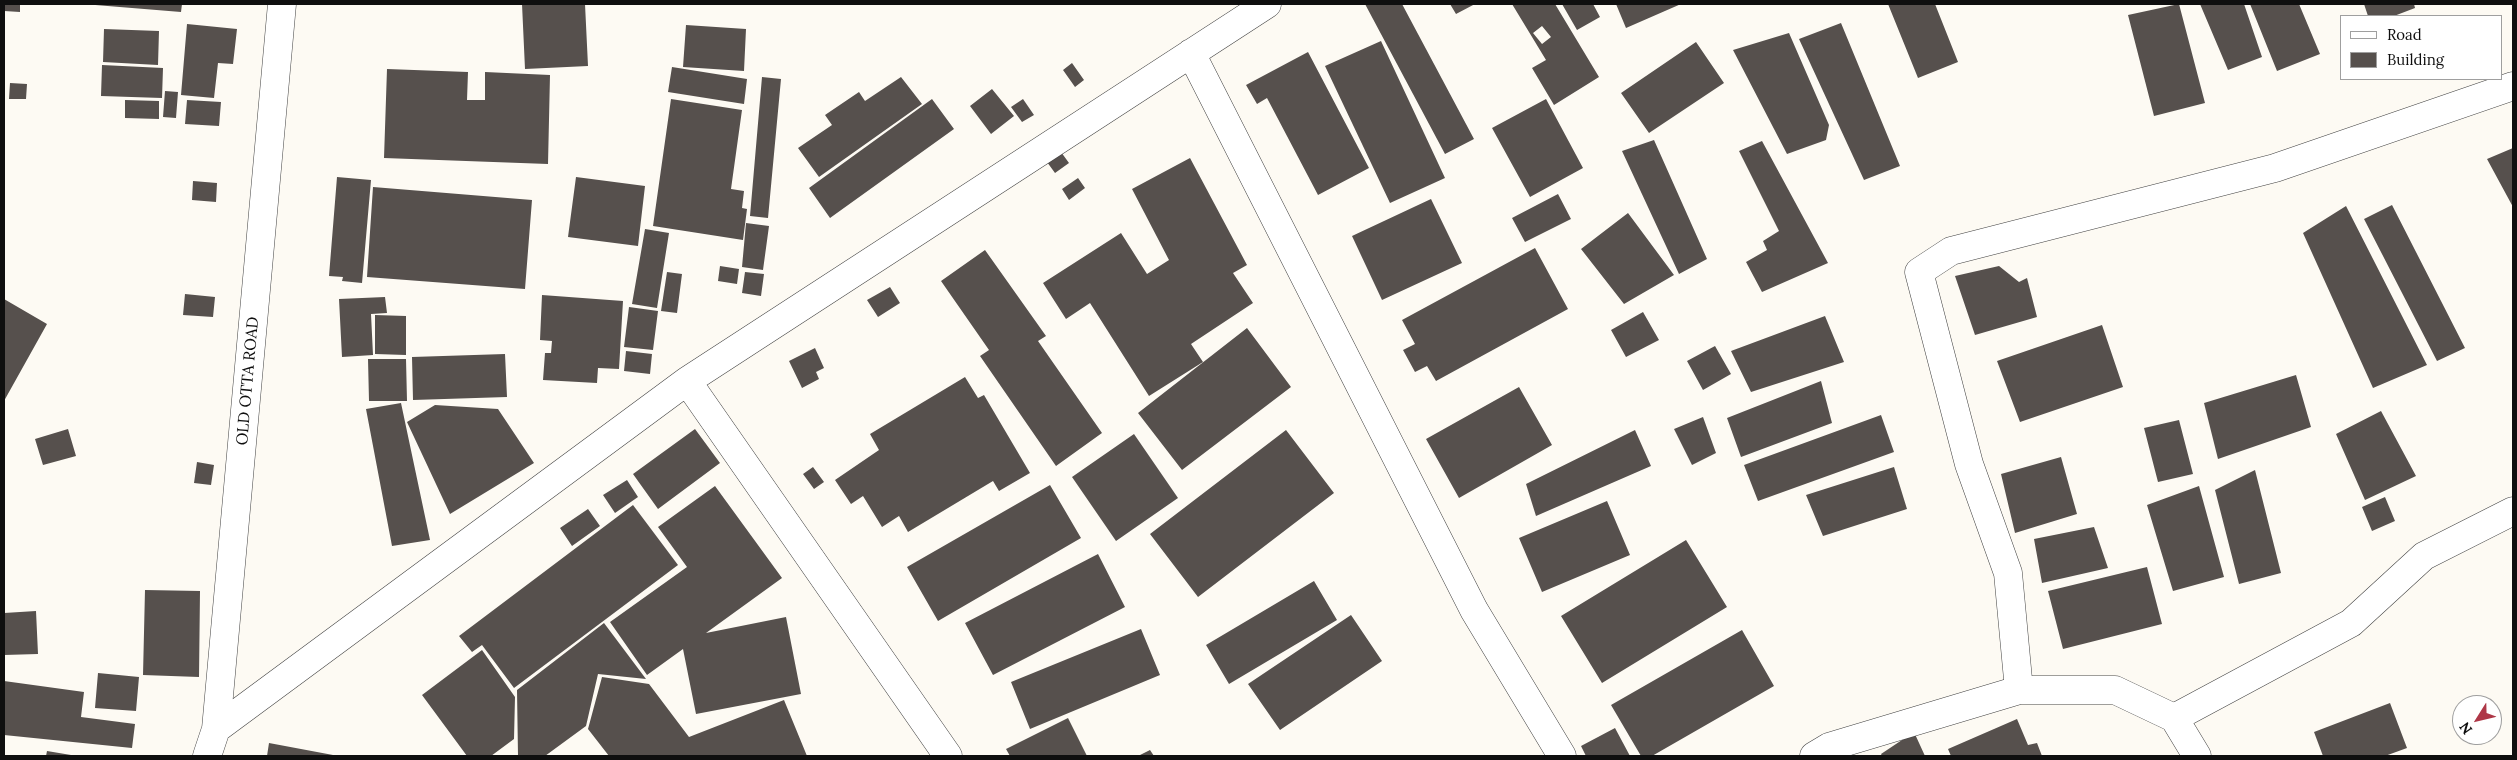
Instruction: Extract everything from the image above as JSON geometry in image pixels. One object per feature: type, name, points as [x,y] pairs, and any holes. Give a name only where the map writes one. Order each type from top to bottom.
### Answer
[{"type":"street","name":"OLD OTTA ROAD","points":[[207,756],[216,730],[282,4]]},
{"type":"street","points":[[216,730],[687,381],[1267,4]]},
{"type":"street","points":[[1191,53],[1474,610],[1562,756]]},
{"type":"street","points":[[2020,690],[2008,573],[1970,464],[1919,272],[1951,251],[2275,168],[2513,86]]},
{"type":"street","points":[[687,381],[948,756]]},
{"type":"street","points":[[2174,718],[2351,623],[2424,556],[2513,511]]},
{"type":"street","points":[[1814,756],[1828,747],[2020,690],[2114,690],[2174,718],[2197,756]]},
{"type":"building","points":[[4,4],[20,4],[20,12],[4,11]]},
{"type":"building","points":[[83,4],[182,4],[181,12]]},
{"type":"building","points":[[522,4],[585,4],[588,66],[525,69]]},
{"type":"building","points":[[1365,4],[1402,4],[1474,139],[1445,154]]},
{"type":"building","points":[[1450,4],[1475,4],[1456,14]]},
{"type":"building","points":[[1512,4],[1555,4],[1599,77],[1554,105],[1532,68],[1546,60]],"holes":[[[1542,26],[1551,37],[1542,44],[1533,33]]]},
{"type":"building","points":[[1562,4],[1593,4],[1600,17],[1577,30]]},
{"type":"building","points":[[1616,4],[1681,4],[1626,28]]},
{"type":"building","points":[[1888,4],[1935,4],[1958,62],[1918,78]]},
{"type":"building","points":[[2179,4],[2205,103],[2154,116],[2128,15]]},
{"type":"building","points":[[2200,4],[2244,4],[2262,57],[2228,70]]},
{"type":"building","points":[[2250,4],[2299,4],[2320,54],[2277,71]]},
{"type":"building","points":[[2364,4],[2414,4],[2415,8],[2397,15],[2368,15]]},
{"type":"building","points":[[1841,23],[1900,166],[1864,180],[1799,39]]},
{"type":"building","points":[[187,24],[237,29],[233,64],[218,63],[214,98],[181,95]]},
{"type":"building","points":[[686,25],[746,29],[744,71],[683,67]]},
{"type":"building","points":[[104,29],[159,31],[158,65],[103,62]]},
{"type":"building","points":[[1789,33],[1829,125],[1826,140],[1787,154],[1733,50]]},
{"type":"building","points":[[1381,41],[1445,178],[1390,203],[1325,66]]},
{"type":"building","points":[[1696,42],[1724,83],[1649,133],[1621,93]]},
{"type":"building","points":[[1308,52],[1369,168],[1318,195],[1267,98],[1257,104],[1246,85]]},
{"type":"building","points":[[1072,63],[1084,80],[1075,87],[1063,70]]},
{"type":"building","points":[[102,65],[163,68],[162,98],[101,96]]},
{"type":"building","points":[[672,67],[747,79],[744,104],[668,92]]},
{"type":"building","points":[[387,69],[468,72],[467,100],[485,100],[485,72],[550,75],[548,164],[384,158]]},
{"type":"building","points":[[762,77],[781,79],[768,218],[750,216]]},
{"type":"building","points":[[901,77],[922,104],[819,177],[798,148],[832,125],[825,115],[859,92],[865,101]]},
{"type":"building","points":[[10,83],[27,84],[26,99],[9,99]]},
{"type":"building","points":[[992,89],[1014,116],[991,134],[970,106]]},
{"type":"building","points":[[165,91],[178,92],[176,118],[163,117]]},
{"type":"building","points":[[671,99],[742,110],[731,189],[744,191],[742,208],[747,209],[743,240],[653,226]]},
{"type":"building","points":[[932,99],[954,129],[830,218],[809,188]]},
{"type":"building","points":[[1023,99],[1034,115],[1022,122],[1011,107]]},
{"type":"building","points":[[1546,99],[1583,168],[1530,197],[1492,128]]},
{"type":"building","points":[[125,100],[159,101],[159,119],[125,118]]},
{"type":"building","points":[[187,100],[221,102],[219,126],[185,124]]},
{"type":"building","points":[[1654,140],[1707,259],[1679,274],[1622,151]]},
{"type":"building","points":[[1762,141],[1828,263],[1762,292],[1746,262],[1767,250],[1763,241],[1779,231],[1739,151]]},
{"type":"building","points":[[2513,148],[2513,207],[2487,159]]},
{"type":"building","points":[[1061,152],[1069,163],[1055,173],[1047,162]]},
{"type":"building","points":[[1190,158],[1247,265],[1233,273],[1253,303],[1191,344],[1203,362],[1149,396],[1090,303],[1066,319],[1043,283],[1121,233],[1147,274],[1169,260],[1132,189]]},
{"type":"building","points":[[337,177],[371,180],[362,283],[342,281],[343,277],[329,276]]},
{"type":"building","points":[[576,177],[645,186],[638,246],[568,237]]},
{"type":"building","points":[[1078,178],[1085,188],[1069,200],[1062,189]]},
{"type":"building","points":[[193,181],[217,183],[216,202],[192,200]]},
{"type":"building","points":[[373,187],[532,200],[525,289],[367,277]]},
{"type":"building","points":[[1558,194],[1571,219],[1525,242],[1512,218]]},
{"type":"building","points":[[1431,199],[1462,263],[1382,300],[1352,236]]},
{"type":"building","points":[[2392,205],[2465,348],[2437,361],[2364,219]]},
{"type":"building","points":[[2346,206],[2427,365],[2373,388],[2303,233]]},
{"type":"building","points":[[1628,213],[1674,275],[1624,304],[1581,249]]},
{"type":"building","points":[[746,223],[769,226],[763,270],[742,267]]},
{"type":"building","points":[[645,229],[669,233],[657,308],[632,304]]},
{"type":"building","points":[[1535,248],[1568,309],[1436,381],[1427,366],[1415,372],[1403,350],[1415,344],[1402,320]]},
{"type":"building","points":[[985,250],[1046,336],[1038,341],[1102,433],[1056,466],[980,356],[989,350],[941,281]]},
{"type":"building","points":[[720,266],[739,269],[737,284],[718,281]]},
{"type":"building","points":[[1999,266],[2019,282],[2027,278],[2037,317],[1975,335],[1955,276]]},
{"type":"building","points":[[667,272],[682,274],[677,313],[661,311]]},
{"type":"building","points":[[745,272],[764,274],[761,296],[742,293]]},
{"type":"building","points":[[890,287],[900,303],[878,317],[867,300]]},
{"type":"building","points":[[185,294],[215,297],[213,317],[183,315]]},
{"type":"building","points":[[542,295],[623,301],[619,369],[598,368],[597,383],[543,380],[545,353],[551,353],[552,341],[540,340]]},
{"type":"building","points":[[385,297],[387,313],[371,314],[373,355],[342,357],[339,299]]},
{"type":"building","points":[[4,299],[47,324],[4,401]]},
{"type":"building","points":[[629,307],[658,311],[653,350],[624,347]]},
{"type":"building","points":[[1643,312],[1659,340],[1626,357],[1611,330]]},
{"type":"building","points":[[375,315],[406,316],[406,355],[375,354]]},
{"type":"building","points":[[1825,316],[1844,362],[1751,392],[1731,351]]},
{"type":"building","points":[[2102,325],[2123,387],[2020,422],[1997,361]]},
{"type":"building","points":[[1247,328],[1291,387],[1182,470],[1138,413]]},
{"type":"building","points":[[1715,346],[1731,374],[1703,390],[1687,361]]},
{"type":"building","points":[[815,348],[824,368],[816,372],[819,379],[802,388],[789,361]]},
{"type":"building","points":[[626,351],[652,354],[650,374],[624,371]]},
{"type":"building","points":[[505,354],[507,397],[413,400],[412,357]]},
{"type":"building","points":[[368,359],[406,359],[407,401],[369,401]]},
{"type":"building","points":[[2296,375],[2311,427],[2218,459],[2204,403]]},
{"type":"building","points":[[965,377],[978,398],[984,395],[1030,473],[999,491],[993,481],[908,532],[899,516],[882,527],[863,496],[851,504],[835,480],[879,450],[870,434]]},
{"type":"building","points":[[1821,381],[1832,423],[1741,457],[1727,418]]},
{"type":"building","points":[[1519,387],[1552,445],[1459,498],[1426,439]]},
{"type":"building","points":[[401,403],[430,540],[392,546],[366,409]]},
{"type":"building","points":[[435,405],[498,409],[534,463],[450,514],[407,422]]},
{"type":"building","points":[[2381,411],[2416,476],[2365,500],[2336,434]]},
{"type":"building","points":[[1881,415],[1894,452],[1758,501],[1744,465]]},
{"type":"building","points":[[1703,417],[1716,453],[1692,465],[1674,429]]},
{"type":"building","points":[[2179,420],[2193,474],[2158,482],[2144,428]]},
{"type":"building","points":[[68,429],[76,456],[43,465],[35,439]]},
{"type":"building","points":[[695,429],[720,463],[658,509],[633,474]]},
{"type":"building","points":[[1286,430],[1334,493],[1198,597],[1150,534]]},
{"type":"building","points":[[1635,430],[1651,466],[1536,516],[1526,484]]},
{"type":"building","points":[[1134,434],[1178,498],[1116,541],[1072,477]]},
{"type":"building","points":[[2061,457],[2077,514],[2015,533],[2001,474]]},
{"type":"building","points":[[197,462],[214,465],[211,485],[194,483]]},
{"type":"building","points":[[813,467],[824,482],[814,489],[803,474]]},
{"type":"building","points":[[1894,467],[1907,509],[1823,536],[1806,495]]},
{"type":"building","points":[[2255,470],[2281,573],[2239,584],[2215,490]]},
{"type":"building","points":[[627,480],[638,497],[615,513],[603,495]]},
{"type":"building","points":[[1050,485],[1081,538],[938,621],[907,567]]},
{"type":"building","points":[[715,486],[782,578],[706,633],[786,617],[801,694],[696,714],[683,649],[647,675],[610,622],[687,567],[658,527]]},
{"type":"building","points":[[2199,486],[2224,577],[2173,591],[2147,505]]},
{"type":"building","points":[[2385,497],[2395,521],[2372,531],[2362,507]]},
{"type":"building","points":[[1607,501],[1630,555],[1542,592],[1519,538]]},
{"type":"building","points":[[633,505],[678,565],[514,688],[482,645],[472,652],[459,636]]},
{"type":"building","points":[[588,509],[600,526],[572,546],[560,528]]},
{"type":"building","points":[[2094,527],[2108,568],[2042,583],[2034,539]]},
{"type":"building","points":[[1686,540],[1727,607],[1602,683],[1561,616]]},
{"type":"building","points":[[1098,554],[1125,607],[993,675],[965,623]]},
{"type":"building","points":[[2147,567],[2162,624],[2063,649],[2048,591]]},
{"type":"building","points":[[1314,581],[1337,620],[1229,684],[1206,645]]},
{"type":"building","points":[[145,590],[200,591],[199,677],[143,675]]},
{"type":"building","points":[[36,611],[38,654],[4,655],[4,613]]},
{"type":"building","points":[[1351,615],[1382,661],[1280,730],[1248,684]]},
{"type":"building","points":[[604,623],[646,679],[598,674],[586,726],[545,756],[518,756],[517,690]]},
{"type":"building","points":[[1141,629],[1160,675],[1030,729],[1011,682]]},
{"type":"building","points":[[1742,630],[1774,686],[1652,756],[1641,756],[1611,705]]},
{"type":"building","points":[[482,650],[515,697],[514,739],[491,756],[467,756],[422,695]]},
{"type":"building","points":[[98,673],[139,677],[136,711],[95,708]]},
{"type":"building","points":[[602,677],[649,684],[689,737],[784,700],[807,756],[609,756],[588,729]]},
{"type":"building","points":[[4,681],[84,692],[81,717],[135,724],[132,748],[4,735]]},
{"type":"building","points":[[2390,703],[2407,748],[2385,756],[2323,756],[2314,732]]},
{"type":"building","points":[[1068,718],[1087,756],[1010,756],[1006,749]]},
{"type":"building","points":[[2017,719],[2028,745],[2037,743],[2042,756],[1951,756],[1948,749]]},
{"type":"building","points":[[1615,728],[1630,756],[1586,756],[1581,746]]},
{"type":"building","points":[[1914,732],[1925,756],[1882,756],[1881,754]]},
{"type":"building","points":[[269,743],[333,755],[333,756],[267,756]]},
{"type":"building","points":[[1150,750],[1154,756],[1138,756]]},
{"type":"building","points":[[47,751],[71,755],[71,756],[46,756]]}]
